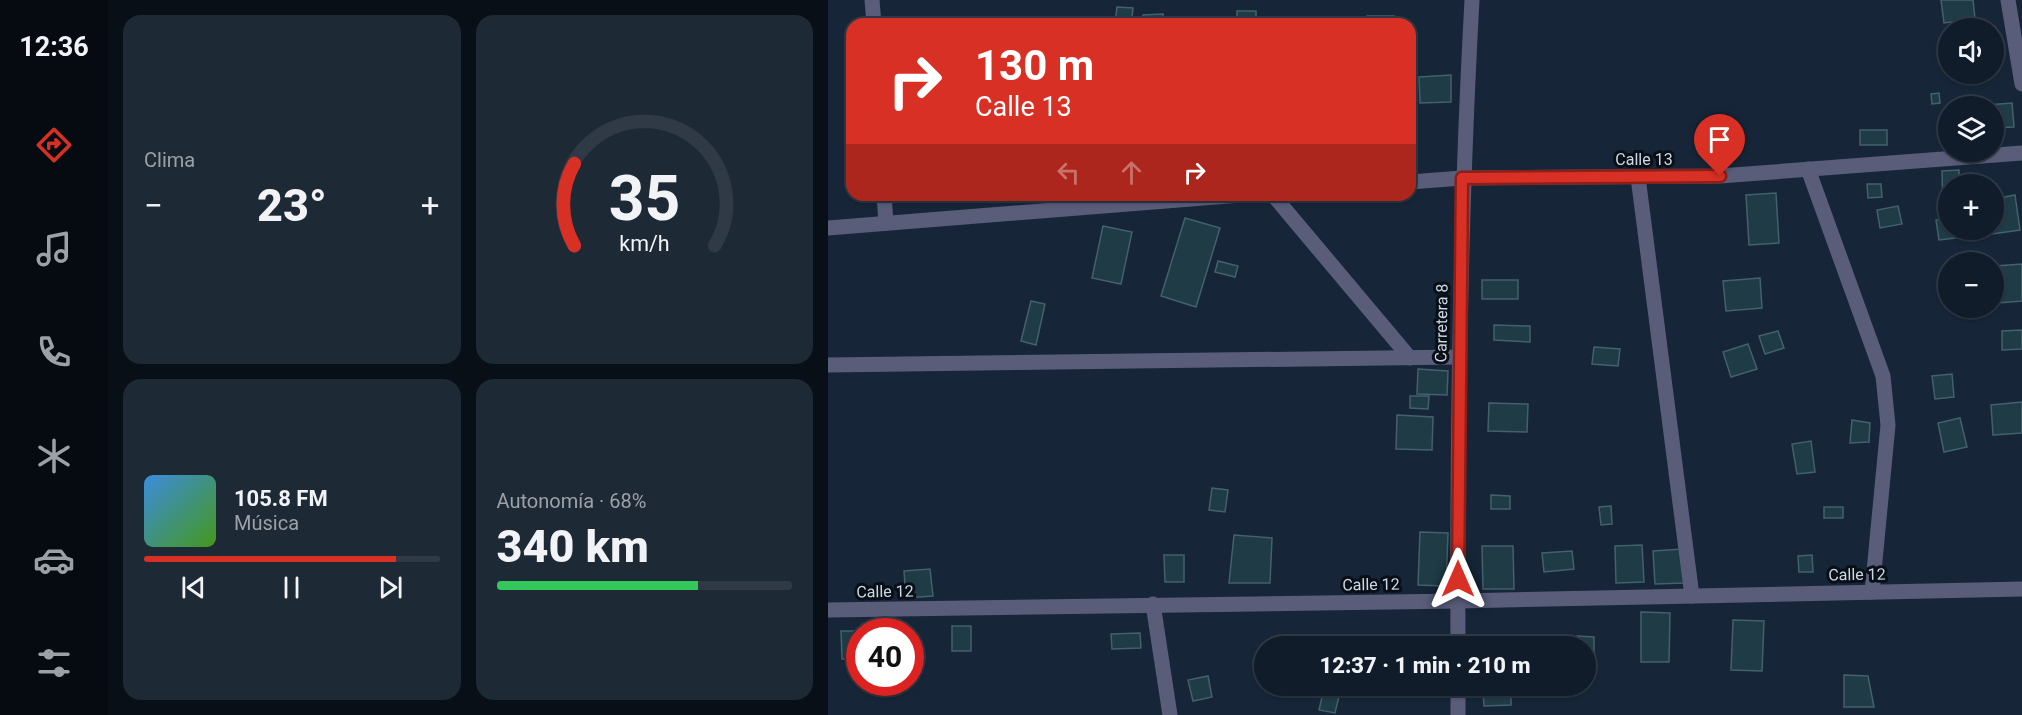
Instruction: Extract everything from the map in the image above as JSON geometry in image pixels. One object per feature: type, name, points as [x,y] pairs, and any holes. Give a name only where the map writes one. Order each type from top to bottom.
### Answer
[{"type":"street","points":[[872,0],[874,18]]},
{"type":"street","name":"Carretera 8","points":[[1458,636],[1462,178],[1472,0]]},
{"type":"street","points":[[2008,0],[2022,84]]},
{"type":"street","name":"Calle 13","points":[[1416,182],[1462,178],[1720,176],[2022,153]]},
{"type":"street","points":[[1808,170],[1882,376],[1888,425],[1872,592]]},
{"type":"street","points":[[1638,177],[1692,596]]},
{"type":"street","points":[[884,201],[886,223]]},
{"type":"street","points":[[828,228],[1165,201]]},
{"type":"street","points":[[1278,201],[1410,358]]},
{"type":"street","points":[[828,365],[1459,357]]},
{"type":"street","name":"Calle 12","points":[[828,610],[1458,601],[2022,589]]},
{"type":"street","points":[[1153,604],[1170,715]]},
{"type":"street","points":[[1458,696],[1458,715]]},
{"type":"building","points":[[1941,0],[1973,0],[1975,18],[1943,18]]},
{"type":"building","points":[[1117,7],[1133,8],[1132,17],[1138,18],[1116,18]]},
{"type":"building","points":[[1237,11],[1256,11],[1256,18],[1237,18]]},
{"type":"building","points":[[1163,14],[1163,18],[1143,18],[1143,15]]},
{"type":"building","points":[[1367,16],[1394,16],[1394,18],[1367,18]]},
{"type":"building","points":[[1451,75],[1451,102],[1420,103],[1419,77]]},
{"type":"building","points":[[1939,93],[1938,103],[1932,104],[1931,94]]},
{"type":"building","points":[[2012,103],[2014,127],[2004,128],[2004,104]]},
{"type":"building","points":[[1860,130],[1887,130],[1887,145],[1860,145]]},
{"type":"building","points":[[1959,170],[1959,174],[1942,174],[1942,171]]},
{"type":"building","points":[[1867,184],[1881,184],[1882,197],[1868,198]]},
{"type":"building","points":[[1776,193],[1779,243],[1749,245],[1746,195]]},
{"type":"building","points":[[2015,195],[2020,230],[2004,232],[2004,197]]},
{"type":"building","points":[[1898,206],[1902,224],[1880,228],[1877,210]]},
{"type":"building","points":[[1185,218],[1220,228],[1196,307],[1161,296]]},
{"type":"building","points":[[1103,226],[1132,232],[1121,284],[1092,278]]},
{"type":"building","points":[[1218,261],[1238,266],[1235,277],[1215,272]]},
{"type":"building","points":[[2022,264],[2022,301],[2004,302],[2004,265]]},
{"type":"building","points":[[1760,278],[1762,308],[1726,311],[1723,281]]},
{"type":"building","points":[[1482,280],[1518,280],[1518,299],[1482,299]]},
{"type":"building","points":[[1031,301],[1045,304],[1036,345],[1021,341]]},
{"type":"building","points":[[1494,325],[1530,326],[1530,342],[1494,340]]},
{"type":"building","points":[[2022,330],[2022,349],[2002,350],[2002,331]]},
{"type":"building","points":[[1778,331],[1784,348],[1765,354],[1759,336]]},
{"type":"building","points":[[1748,344],[1757,369],[1731,377],[1723,352]]},
{"type":"building","points":[[1594,347],[1620,349],[1618,366],[1592,364]]},
{"type":"building","points":[[1418,369],[1448,371],[1447,395],[1417,394]]},
{"type":"building","points":[[1952,374],[1954,397],[1935,399],[1932,376]]},
{"type":"building","points":[[1410,396],[1429,396],[1428,409],[1410,408]]},
{"type":"building","points":[[2022,402],[2022,433],[1993,435],[1991,405]]},
{"type":"building","points":[[1489,403],[1528,404],[1527,432],[1488,431]]},
{"type":"building","points":[[1397,415],[1433,417],[1432,450],[1396,449]]},
{"type":"building","points":[[1960,418],[1967,447],[1944,452],[1938,423]]},
{"type":"building","points":[[1852,420],[1870,423],[1869,442],[1850,443]]},
{"type":"building","points":[[1811,441],[1815,472],[1797,474],[1792,444]]},
{"type":"building","points":[[1212,488],[1228,490],[1225,512],[1209,510]]},
{"type":"building","points":[[1491,495],[1510,496],[1510,509],[1491,509]]},
{"type":"building","points":[[1611,506],[1612,524],[1601,525],[1599,507]]},
{"type":"building","points":[[1824,507],[1843,507],[1843,518],[1824,518]]},
{"type":"building","points":[[1420,532],[1448,533],[1446,586],[1418,585]]},
{"type":"building","points":[[1234,535],[1272,538],[1270,583],[1229,583]]},
{"type":"building","points":[[1642,545],[1644,582],[1616,583],[1615,546]]},
{"type":"building","points":[[1482,546],[1513,546],[1514,589],[1483,589]]},
{"type":"building","points":[[1682,549],[1684,583],[1655,584],[1653,551]]},
{"type":"building","points":[[1572,551],[1574,569],[1544,572],[1542,553]]},
{"type":"building","points":[[1164,555],[1184,555],[1184,582],[1165,582]]},
{"type":"building","points":[[1812,555],[1813,572],[1799,572],[1798,556]]},
{"type":"building","points":[[930,569],[933,596],[906,598],[904,571]]},
{"type":"building","points":[[1641,612],[1670,613],[1669,662],[1641,662]]},
{"type":"building","points":[[1733,620],[1764,621],[1762,671],[1731,670]]},
{"type":"building","points":[[952,626],[971,626],[971,651],[952,651]]},
{"type":"building","points":[[841,631],[846,631],[846,659],[842,659]]},
{"type":"building","points":[[1140,633],[1141,648],[1112,649],[1111,634]]},
{"type":"building","points":[[1844,675],[1868,676],[1874,707],[1844,707]]},
{"type":"building","points":[[1208,676],[1212,697],[1193,701],[1188,680]]},
{"type":"building","points":[[1322,696],[1339,696],[1335,713],[1319,710]]},
{"type":"building","points":[[1483,696],[1511,696],[1511,705],[1484,706]]},
{"type":"route","points":[[1458,579],[1462,178],[1720,176]]}]
